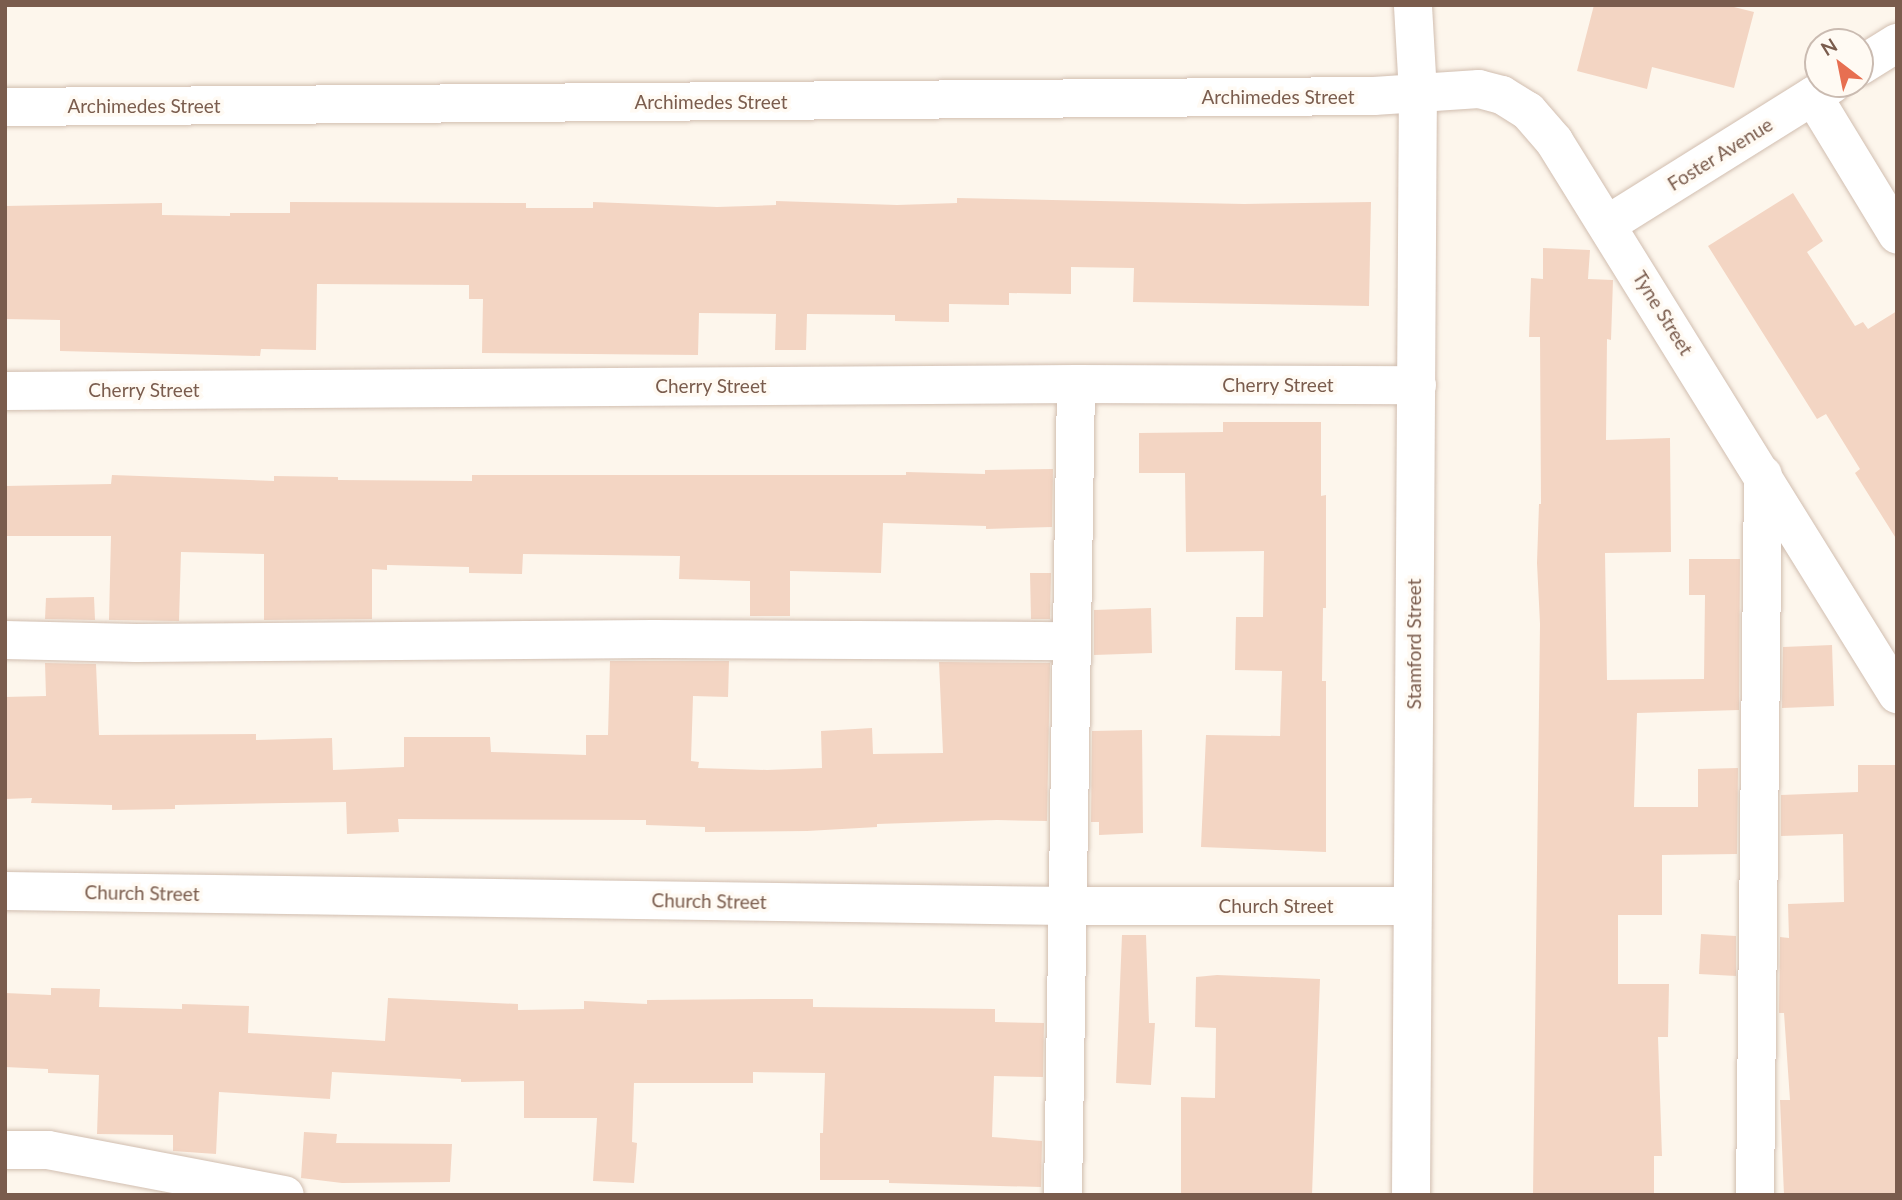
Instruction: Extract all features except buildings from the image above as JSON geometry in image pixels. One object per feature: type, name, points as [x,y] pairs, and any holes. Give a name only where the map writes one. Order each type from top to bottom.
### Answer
[{"type":"street","points":[[1413,5],[1418,93]]},
{"type":"street","points":[[1874,57],[1897,43]]},
{"type":"street","name":"Tyne Street","points":[[1418,93],[1479,89],[1502,95],[1528,111],[1554,141],[1608,224],[1897,694]]},
{"type":"street","name":"Archimedes Street","points":[[5,107],[1347,97],[1418,93]]},
{"type":"street","name":"Stamford Street","points":[[1411,1195],[1418,93]]},
{"type":"street","name":"Foster Avenue","points":[[1608,224],[1810,98]]},
{"type":"street","points":[[1827,98],[1897,234]]},
{"type":"street","points":[[1063,1195],[1076,384]]},
{"type":"street","name":"Cherry Street","points":[[5,391],[1076,384],[1417,385]]},
{"type":"street","points":[[1755,1195],[1763,475]]},
{"type":"street","points":[[5,640],[136,643],[653,639],[1071,641]]},
{"type":"street","name":"Church Street","points":[[5,891],[1069,906],[1412,906]]},
{"type":"street","points":[[5,1150],[48,1150],[285,1195]]}]
